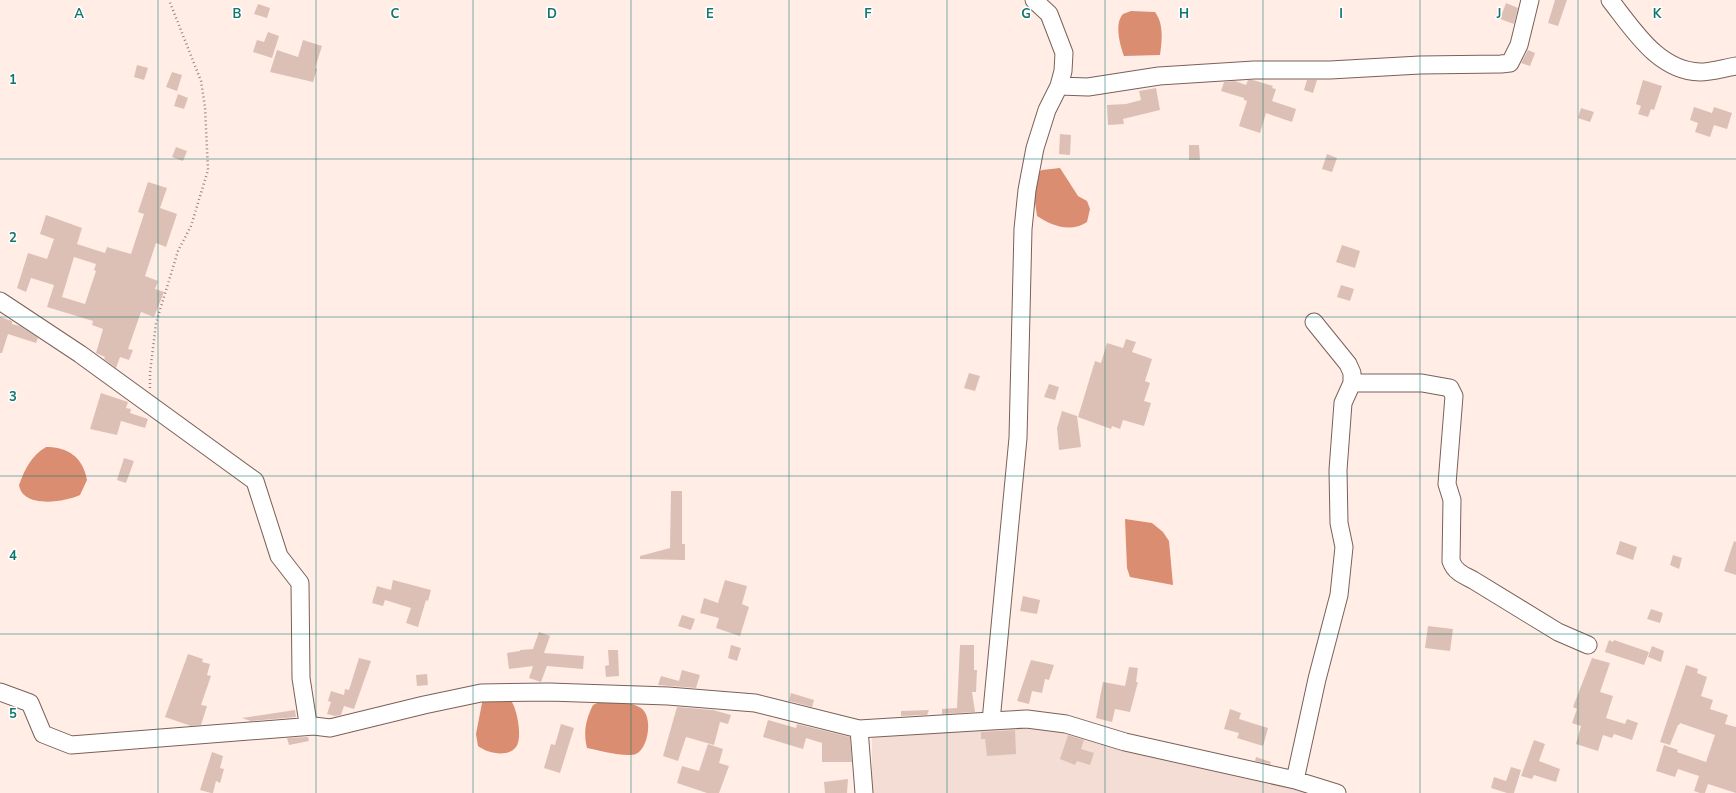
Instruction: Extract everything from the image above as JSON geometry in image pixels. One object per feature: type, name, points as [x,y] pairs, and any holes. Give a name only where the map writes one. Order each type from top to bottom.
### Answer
[{"type":"street","points":[[991,721],[1018,438],[1023,229],[1027,190],[1035,148],[1047,110],[1059,86],[1063,71],[1064,53],[1049,14],[1034,0]]},
{"type":"street","points":[[1059,86],[1088,87],[1159,76],[1254,70],[1330,70],[1420,65],[1510,63],[1516,53],[1530,0]]},
{"type":"street","points":[[1610,0],[1650,49],[1671,66],[1699,72],[1736,66]]},
{"type":"street","points":[[0,301],[80,354],[255,480],[279,556],[300,583],[301,678],[308,723],[314,726]]},
{"type":"street","points":[[1295,780],[1317,679],[1339,595],[1344,548],[1339,523],[1338,470],[1343,403],[1352,383],[1352,373],[1348,364],[1314,322]]},
{"type":"street","points":[[1352,383],[1422,383],[1450,388],[1454,396],[1447,484],[1452,500],[1451,561],[1454,567],[1461,575],[1473,580],[1558,632],[1588,646]]},
{"type":"street","points":[[0,692],[30,703],[43,734],[71,745],[314,726],[330,728],[481,693],[549,692],[668,696],[755,704],[859,729],[1027,719],[1066,724],[1125,742],[1295,780],[1337,793]]},
{"type":"street","points":[[859,729],[864,793]]},
{"type":"path","points":[[151,405],[150,373],[156,323],[178,251],[191,226],[208,170],[205,106],[201,81],[169,0]]},
{"type":"shaded area","points":[[1131,11],[1155,12],[1161,27],[1162,38],[1160,55],[1124,56],[1118,29],[1120,18],[1123,14]]},
{"type":"shaded area","points":[[1060,168],[1078,196],[1087,201],[1090,209],[1087,222],[1075,227],[1068,228],[1055,225],[1037,216],[1034,195],[1037,173],[1042,170]]},
{"type":"shaded area","points":[[46,447],[54,447],[68,451],[78,459],[85,472],[87,480],[80,495],[65,500],[45,502],[28,498],[22,493],[19,485],[26,468],[36,454]]},
{"type":"shaded area","points":[[1125,519],[1152,523],[1163,532],[1169,541],[1173,585],[1130,577],[1127,568]]},
{"type":"shaded area","points":[[483,698],[510,699],[513,703],[517,715],[519,737],[516,747],[512,750],[497,753],[487,751],[478,746],[476,734]]},
{"type":"shaded area","points":[[601,701],[632,704],[641,708],[645,712],[648,732],[644,745],[636,754],[626,755],[587,748],[585,731],[587,721],[593,705]]},
{"type":"shaded area","points":[[1019,725],[1132,746],[1317,793],[872,793],[872,731]]},
{"type":"building","points":[[1555,0],[1567,0],[1558,26],[1548,23]]},
{"type":"building","points":[[1506,3],[1518,8],[1514,24],[1500,19]]},
{"type":"building","points":[[258,4],[270,8],[267,18],[254,14]]},
{"type":"building","points":[[268,32],[279,36],[272,58],[253,52],[257,40],[264,42]]},
{"type":"building","points":[[303,40],[322,46],[315,68],[317,69],[313,82],[270,72],[277,50],[298,57]]},
{"type":"building","points":[[1528,50],[1535,53],[1530,66],[1521,63]]},
{"type":"building","points":[[137,65],[148,68],[144,80],[134,77]]},
{"type":"building","points":[[172,72],[182,75],[177,91],[166,87]]},
{"type":"building","points":[[1248,80],[1273,86],[1272,88],[1276,89],[1272,101],[1296,109],[1292,122],[1266,113],[1260,133],[1239,126],[1247,101],[1244,100],[1244,98],[1221,91],[1224,82],[1235,81],[1246,85]]},
{"type":"building","points":[[1307,80],[1317,80],[1313,93],[1304,90]]},
{"type":"building","points":[[1643,80],[1662,86],[1654,110],[1651,109],[1648,117],[1638,114],[1641,106],[1636,104]]},
{"type":"building","points":[[1156,88],[1160,110],[1123,119],[1124,124],[1108,125],[1107,105],[1126,104],[1141,100],[1139,91]]},
{"type":"building","points":[[178,94],[188,98],[184,109],[174,106]]},
{"type":"building","points":[[1694,107],[1712,113],[1714,107],[1732,113],[1727,129],[1714,125],[1710,137],[1695,132],[1698,123],[1690,120]]},
{"type":"building","points":[[1581,108],[1594,112],[1590,122],[1578,118]]},
{"type":"building","points":[[1060,134],[1071,135],[1070,155],[1059,154]]},
{"type":"building","points":[[1189,145],[1199,145],[1200,160],[1189,160]]},
{"type":"building","points":[[176,147],[187,151],[183,161],[172,157]]},
{"type":"building","points":[[1327,154],[1337,158],[1332,172],[1322,169]]},
{"type":"building","points":[[148,182],[167,188],[160,208],[177,214],[166,247],[156,243],[145,276],[158,281],[155,289],[164,292],[154,317],[141,312],[128,349],[133,350],[129,360],[120,357],[116,368],[104,359],[105,357],[96,353],[103,329],[92,325],[93,321],[47,307],[54,285],[31,278],[26,292],[17,288],[28,253],[47,259],[54,239],[40,234],[46,215],[82,228],[77,244],[105,253],[107,247],[131,254],[144,214],[138,212]],"holes":[[[74,257],[96,264],[94,270],[96,271],[85,304],[62,297]]]},
{"type":"building","points":[[1342,245],[1360,251],[1355,268],[1336,262]]},
{"type":"building","points":[[1341,285],[1354,289],[1350,301],[1337,297]]},
{"type":"building","points":[[0,317],[12,321],[12,324],[20,326],[38,338],[36,343],[8,334],[2,353],[0,353]]},
{"type":"building","points":[[1126,339],[1136,342],[1132,352],[1152,359],[1145,381],[1150,383],[1144,401],[1151,403],[1144,426],[1123,420],[1120,429],[1112,426],[1111,429],[1078,417],[1095,361],[1101,363],[1107,343],[1123,348]]},
{"type":"building","points":[[969,373],[980,376],[975,391],[964,388]]},
{"type":"building","points":[[1049,384],[1059,387],[1055,400],[1044,397]]},
{"type":"building","points":[[101,393],[128,402],[126,408],[131,409],[130,413],[148,419],[145,428],[121,421],[117,435],[90,429]]},
{"type":"building","points":[[1062,411],[1077,416],[1081,447],[1059,450],[1057,428]]},
{"type":"building","points":[[124,458],[134,461],[126,483],[117,480]]},
{"type":"building","points":[[671,491],[682,491],[682,544],[685,544],[685,560],[640,559],[640,556],[670,548]]},
{"type":"building","points":[[1620,541],[1637,547],[1633,560],[1616,554]]},
{"type":"building","points":[[1734,541],[1736,542],[1736,575],[1724,571]]},
{"type":"building","points":[[1673,555],[1682,558],[1679,569],[1670,565]]},
{"type":"building","points":[[393,580],[431,590],[428,601],[426,600],[418,627],[406,623],[411,608],[385,600],[383,606],[372,603],[377,586],[391,590]]},
{"type":"building","points":[[725,580],[747,586],[742,604],[749,607],[740,636],[716,628],[719,618],[700,613],[704,598],[718,603]]},
{"type":"building","points":[[1023,596],[1040,600],[1037,614],[1020,611]]},
{"type":"building","points":[[1651,609],[1663,613],[1660,623],[1647,619]]},
{"type":"building","points":[[682,615],[695,619],[691,630],[678,626]]},
{"type":"building","points":[[1428,626],[1453,629],[1450,651],[1425,648]]},
{"type":"building","points":[[539,632],[550,636],[544,653],[584,656],[583,669],[547,666],[541,682],[529,678],[533,666],[509,669],[507,653],[533,649]]},
{"type":"building","points":[[1609,640],[1613,642],[1614,640],[1649,652],[1644,665],[1605,652]]},
{"type":"building","points":[[731,645],[741,648],[737,661],[728,658]]},
{"type":"building","points":[[960,645],[974,645],[974,670],[977,670],[976,692],[972,692],[975,712],[942,714],[942,709],[957,708]]},
{"type":"building","points":[[1652,646],[1664,651],[1661,662],[1648,657]]},
{"type":"building","points":[[608,650],[618,650],[619,676],[606,677],[605,666],[609,665]]},
{"type":"building","points":[[188,654],[203,659],[202,662],[210,664],[207,675],[211,676],[201,705],[207,706],[201,725],[191,726],[165,717]]},
{"type":"building","points":[[359,658],[371,661],[354,709],[344,706],[341,715],[335,716],[327,714],[331,702],[328,701],[331,691],[344,695],[345,689],[349,690]]},
{"type":"building","points":[[1592,658],[1610,663],[1600,692],[1613,696],[1606,718],[1625,724],[1627,719],[1638,723],[1632,740],[1614,734],[1612,738],[1603,735],[1598,751],[1576,744],[1581,726],[1572,723],[1577,709],[1573,707]]},
{"type":"building","points":[[1031,660],[1054,665],[1049,680],[1045,679],[1042,693],[1032,691],[1029,704],[1017,701]]},
{"type":"building","points":[[1686,665],[1698,669],[1697,673],[1707,677],[1701,696],[1713,700],[1710,709],[1728,715],[1725,724],[1736,727],[1736,793],[1708,784],[1705,793],[1700,793],[1694,791],[1699,776],[1678,769],[1675,777],[1656,771],[1664,745],[1678,750],[1677,752],[1706,762],[1715,735],[1680,723],[1670,745],[1660,742]]},
{"type":"building","points":[[1129,667],[1138,668],[1136,682],[1138,682],[1130,712],[1115,709],[1112,722],[1096,718],[1103,682],[1125,686]]},
{"type":"building","points":[[682,670],[700,675],[696,688],[658,685],[661,676],[679,681]]},
{"type":"building","points":[[427,674],[428,685],[417,686],[416,675]]},
{"type":"building","points":[[791,693],[814,700],[812,707],[789,701]]},
{"type":"building","points":[[677,707],[713,710],[731,715],[728,724],[720,722],[714,745],[686,737],[678,761],[663,756]]},
{"type":"building","points":[[1230,709],[1241,713],[1239,719],[1268,728],[1263,746],[1237,738],[1239,733],[1224,729]]},
{"type":"building","points":[[295,710],[296,717],[251,721],[242,718]]},
{"type":"building","points":[[929,710],[927,715],[901,716],[901,711]]},
{"type":"building","points":[[768,720],[796,728],[797,724],[850,737],[852,762],[822,762],[822,743],[806,738],[803,749],[763,737]]},
{"type":"building","points":[[561,724],[574,728],[560,773],[544,768],[551,744],[555,745]]},
{"type":"building","points":[[1015,730],[1016,754],[987,756],[985,739],[981,739],[981,732]]},
{"type":"building","points":[[1068,735],[1084,740],[1081,749],[1094,753],[1090,765],[1077,761],[1075,765],[1060,759]]},
{"type":"building","points":[[308,737],[309,741],[289,745],[287,738]]},
{"type":"building","points":[[1534,740],[1545,744],[1539,761],[1560,769],[1556,782],[1534,775],[1532,779],[1521,776]]},
{"type":"building","points":[[708,744],[723,749],[719,763],[729,766],[719,793],[707,793],[677,783],[682,766],[699,771]]},
{"type":"building","points":[[212,752],[223,756],[220,768],[224,769],[220,783],[216,781],[213,793],[211,793],[200,790]]},
{"type":"building","points":[[1256,757],[1271,762],[1270,764],[1255,761]]},
{"type":"building","points":[[1511,767],[1521,770],[1514,793],[1507,793],[1491,788],[1494,777],[1506,781]]},
{"type":"building","points":[[848,779],[847,793],[825,793],[824,782]]}]
